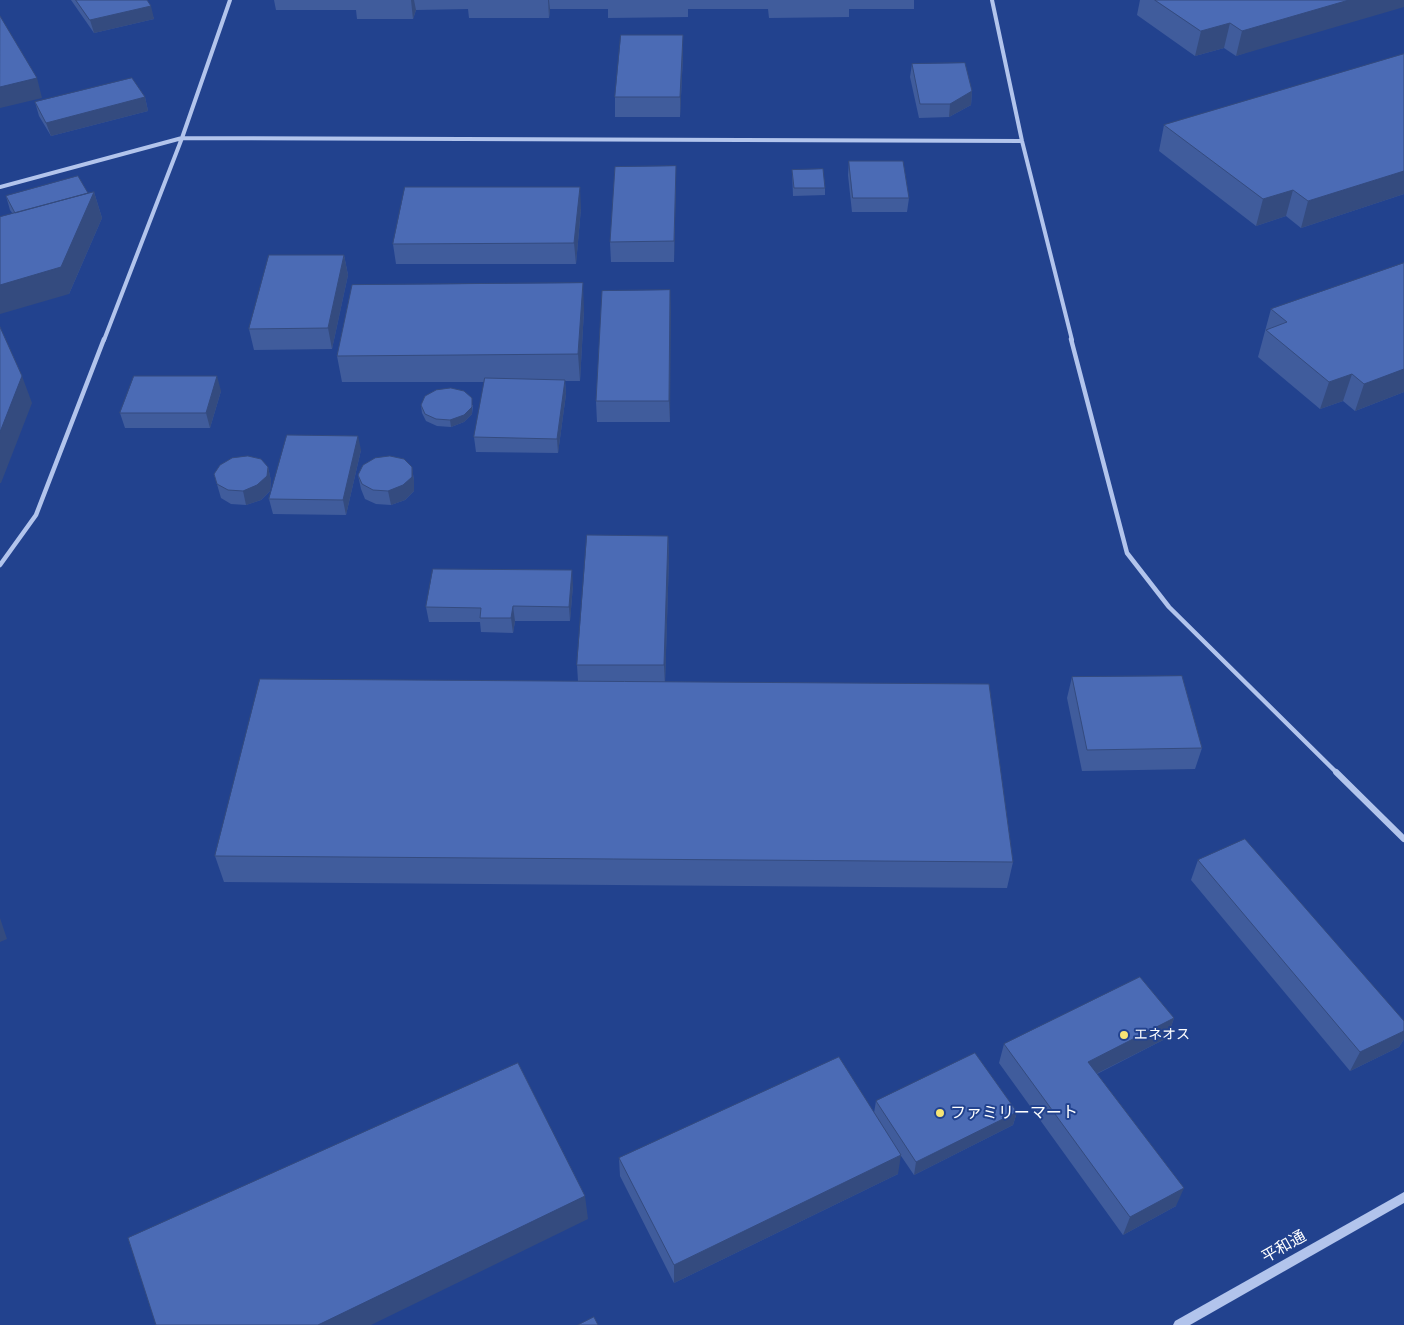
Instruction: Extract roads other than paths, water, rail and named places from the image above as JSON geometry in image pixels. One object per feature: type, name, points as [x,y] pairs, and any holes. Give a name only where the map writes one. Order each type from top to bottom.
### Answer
[{"type":"street","points":[[0,565],[36,515],[182,138],[230,0]]},
{"type":"street","points":[[992,0],[1022,141],[1127,553],[1169,607],[1404,839]]},
{"type":"street","points":[[0,187],[182,138],[1022,141]]},
{"type":"street","name":"平和通","points":[[1179,1325],[1404,1197]]},
{"type":"place","name":"エネオス","points":[[1124,1035]]},
{"type":"place","name":"ファミリーマート","points":[[940,1113]]}]
